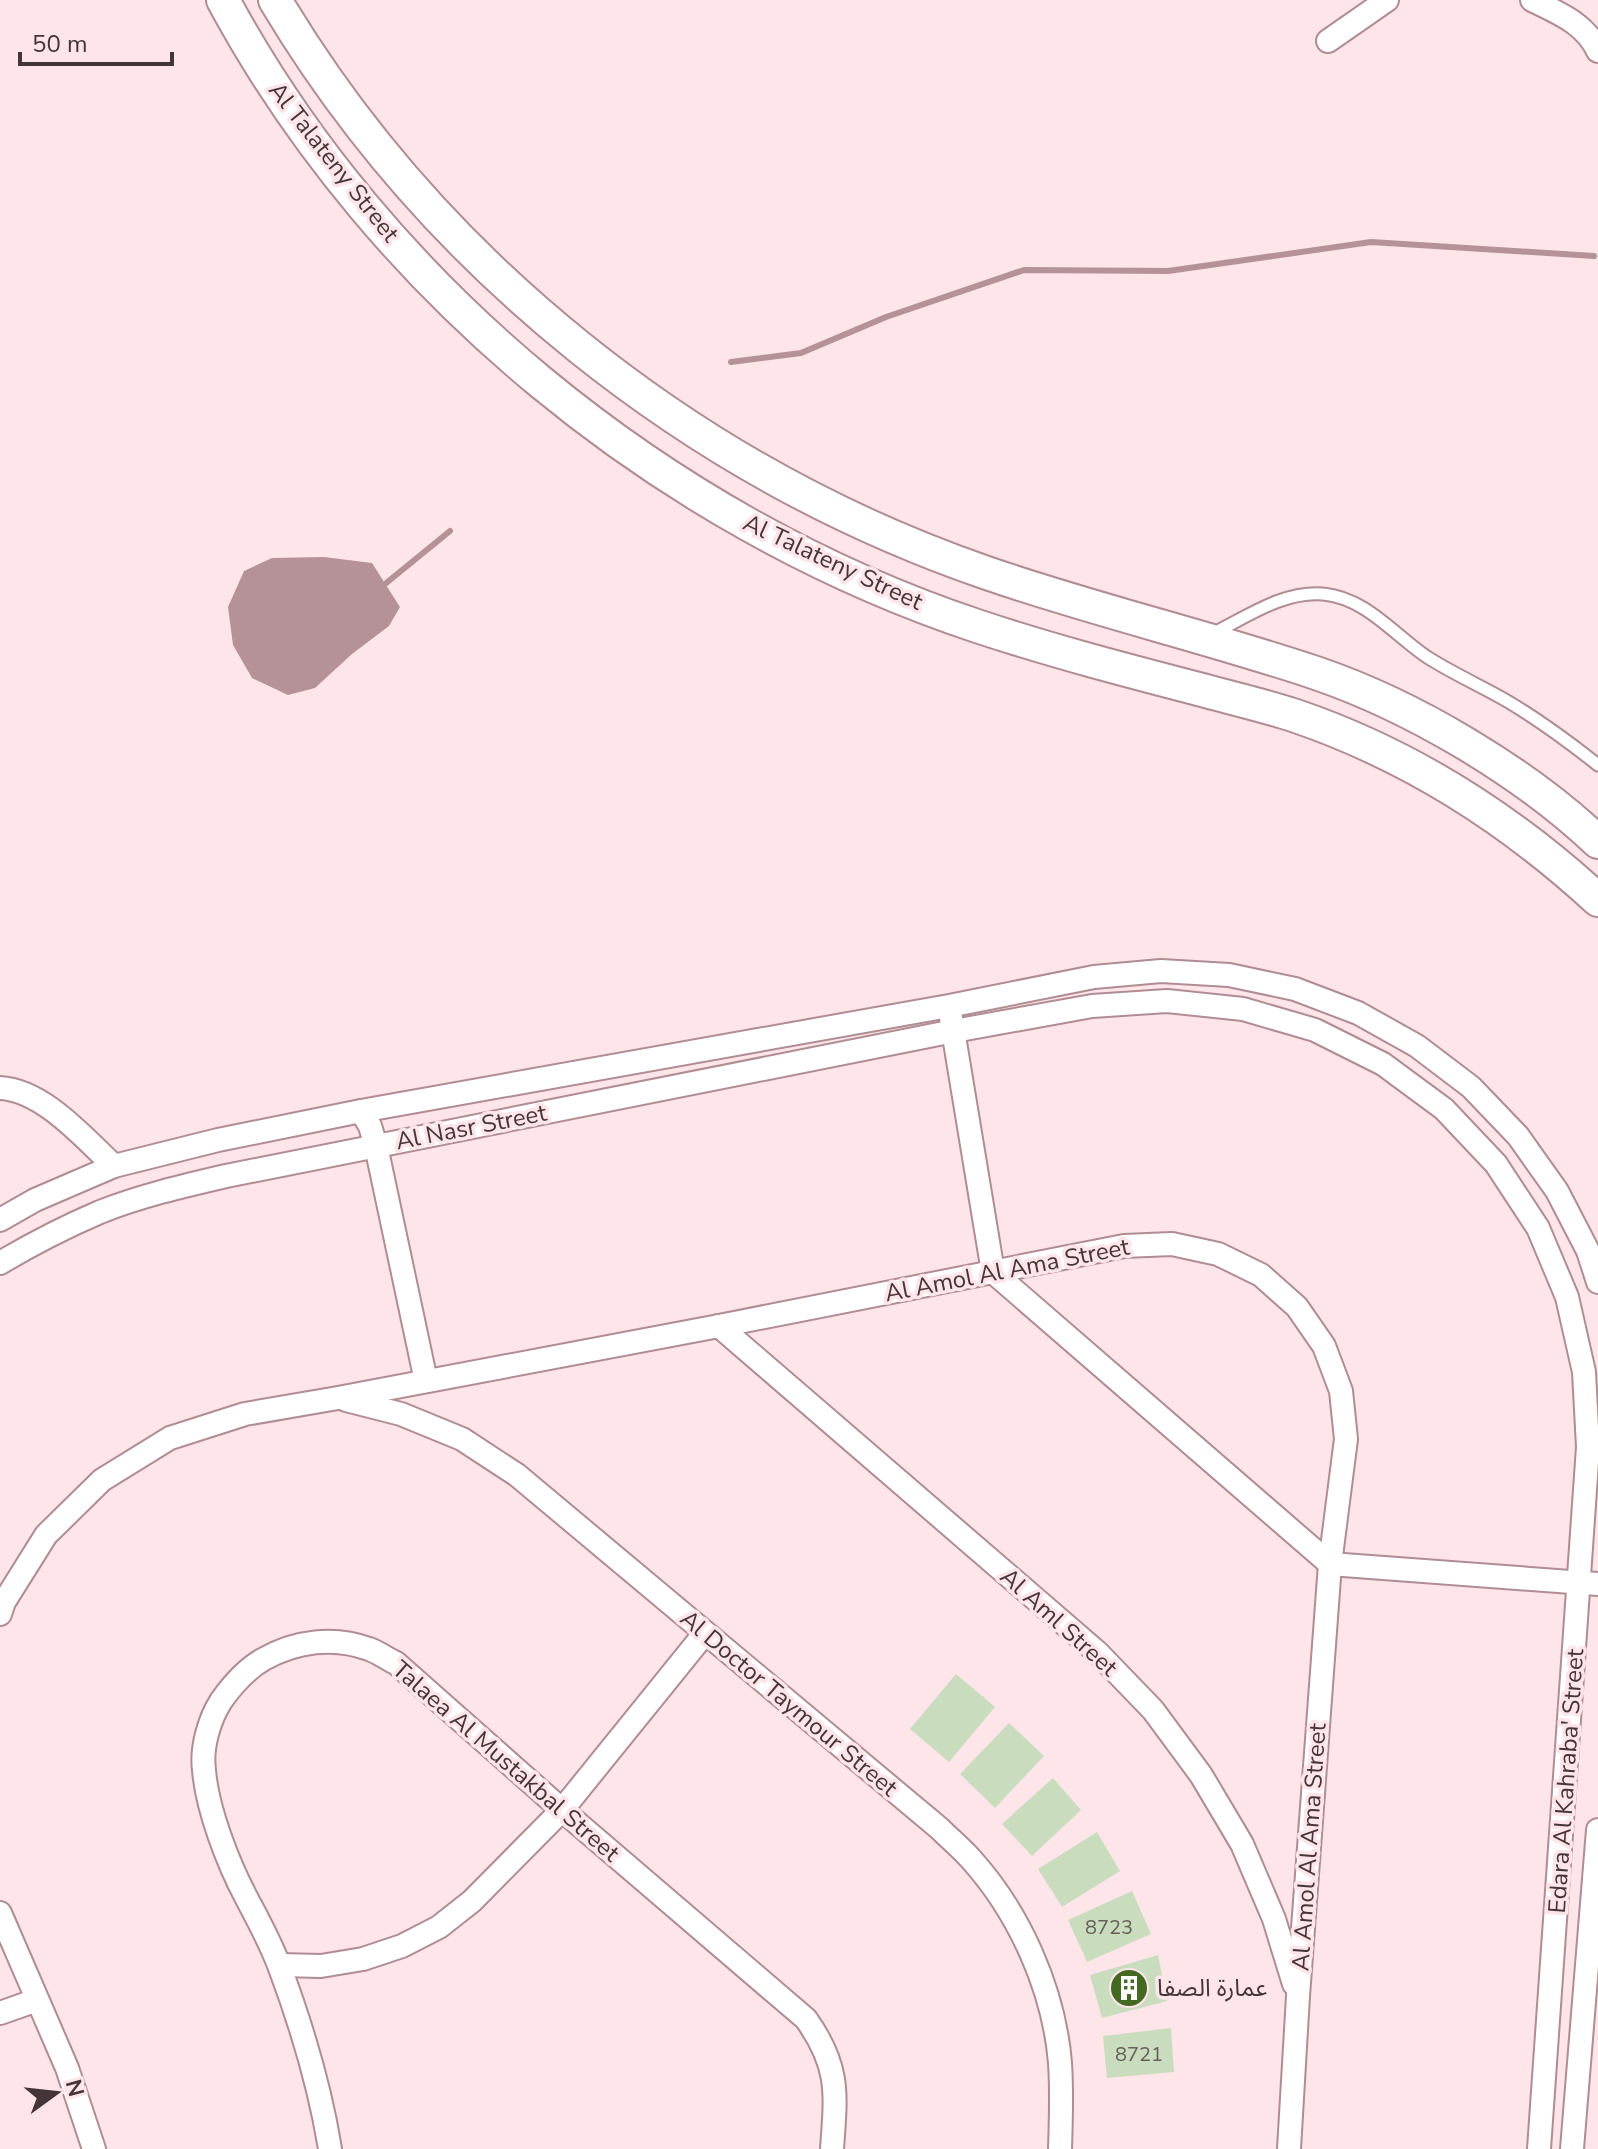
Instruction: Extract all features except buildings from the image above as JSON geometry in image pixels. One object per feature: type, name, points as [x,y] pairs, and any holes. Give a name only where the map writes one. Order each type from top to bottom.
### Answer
[{"type":"main road","name":"Al Talateny Street","points":[[223,0],[305,133],[394,242],[504,350],[580,412],[659,469],[780,541],[907,600],[1039,646],[1293,715],[1364,742],[1432,776],[1496,816],[1557,862],[1598,900]]},
{"type":"main road","name":"Al Talateny Street","points":[[275,0],[348,108],[433,210],[528,303],[579,346],[664,409],[742,459],[800,492],[908,542],[983,571],[1318,674],[1391,704],[1461,741],[1526,784],[1598,842]]},
{"type":"street","points":[[1328,41],[1387,0]]},
{"type":"street","points":[[1532,0],[1572,20],[1584,30],[1598,51]]},
{"type":"street","points":[[1589,1584],[1330,1564],[993,1272],[949,1006],[1094,977],[1161,971],[1229,975],[1268,983],[1295,989],[1358,1013],[1417,1046],[1471,1087],[1518,1136],[1557,1191],[1588,1251],[1598,1282]]},
{"type":"street","name":"Edara Al Kahraba' Street","points":[[954,1031],[1092,1006],[1167,1001],[1243,1009],[1315,1030],[1383,1064],[1444,1109],[1496,1164],[1538,1228],[1567,1297],[1584,1372],[1589,1584],[1539,2149]]},
{"type":"street","name":"Al Nasr Street","points":[[0,1220],[35,1200],[114,1166],[218,1140],[361,1111],[949,1006]]},
{"type":"street","name":"Al Nasr Street","points":[[0,1263],[43,1238],[102,1211],[163,1191],[954,1031]]},
{"type":"street","points":[[0,1088],[31,1096],[59,1116],[114,1166]]},
{"type":"street","points":[[361,1111],[376,1146],[426,1381]]},
{"type":"street","name":"Al Amol Al Ama Street","points":[[0,1614],[4,1602],[46,1535],[102,1480],[170,1438],[245,1414],[719,1326],[1124,1246],[1172,1244],[1218,1254],[1261,1275],[1297,1307],[1324,1346],[1341,1391],[1346,1439],[1330,1564],[1289,2149]]},
{"type":"street","name":"Al Aml Street","points":[[719,1326],[1097,1652],[1153,1710],[1201,1775],[1242,1844],[1274,1919],[1298,1996]]},
{"type":"street","name":"Al Doctor Taymour Street","points":[[338,1398],[401,1414],[462,1439],[506,1467],[939,1828],[971,1859],[998,1894],[1021,1932],[1039,1973],[1052,2016],[1060,2060],[1060,2149]]},
{"type":"street","points":[[280,1965],[321,1966],[363,1959],[402,1946],[439,1927],[472,1901],[562,1810],[705,1633]]},
{"type":"street","name":"Talaea Al Mustakbal Street","points":[[330,2149],[307,2049],[280,1965],[231,1864],[219,1833],[203,1769],[206,1739],[215,1710],[232,1685],[254,1664],[280,1650],[310,1642],[340,1642],[369,1649],[396,1663],[806,2019],[821,2040],[831,2063],[836,2088],[832,2149]]},
{"type":"street","name":"Edara Al Kahraba' Street","points":[[1572,2149],[1598,1830]]},
{"type":"street","points":[[0,1913],[67,2068],[94,2149]]},
{"type":"street","points":[[0,2013],[37,2000]]},
{"type":"lane","points":[[1202,639],[1282,599],[1303,594],[1324,594],[1345,599],[1365,608],[1424,655],[1510,702],[1598,765]]},
{"type":"shaded area","points":[[324,557],[372,563],[400,607],[389,626],[315,688],[288,695],[252,678],[233,645],[228,607],[244,571],[272,558]]},
{"type":"waterway","points":[[731,362],[801,353],[886,317],[1024,270],[1168,271],[1371,242],[1594,256]]},
{"type":"waterway","points":[[385,584],[450,531]]},
{"type":"place","name":"عمارة الصفا","points":[[1129,1988]]}]
